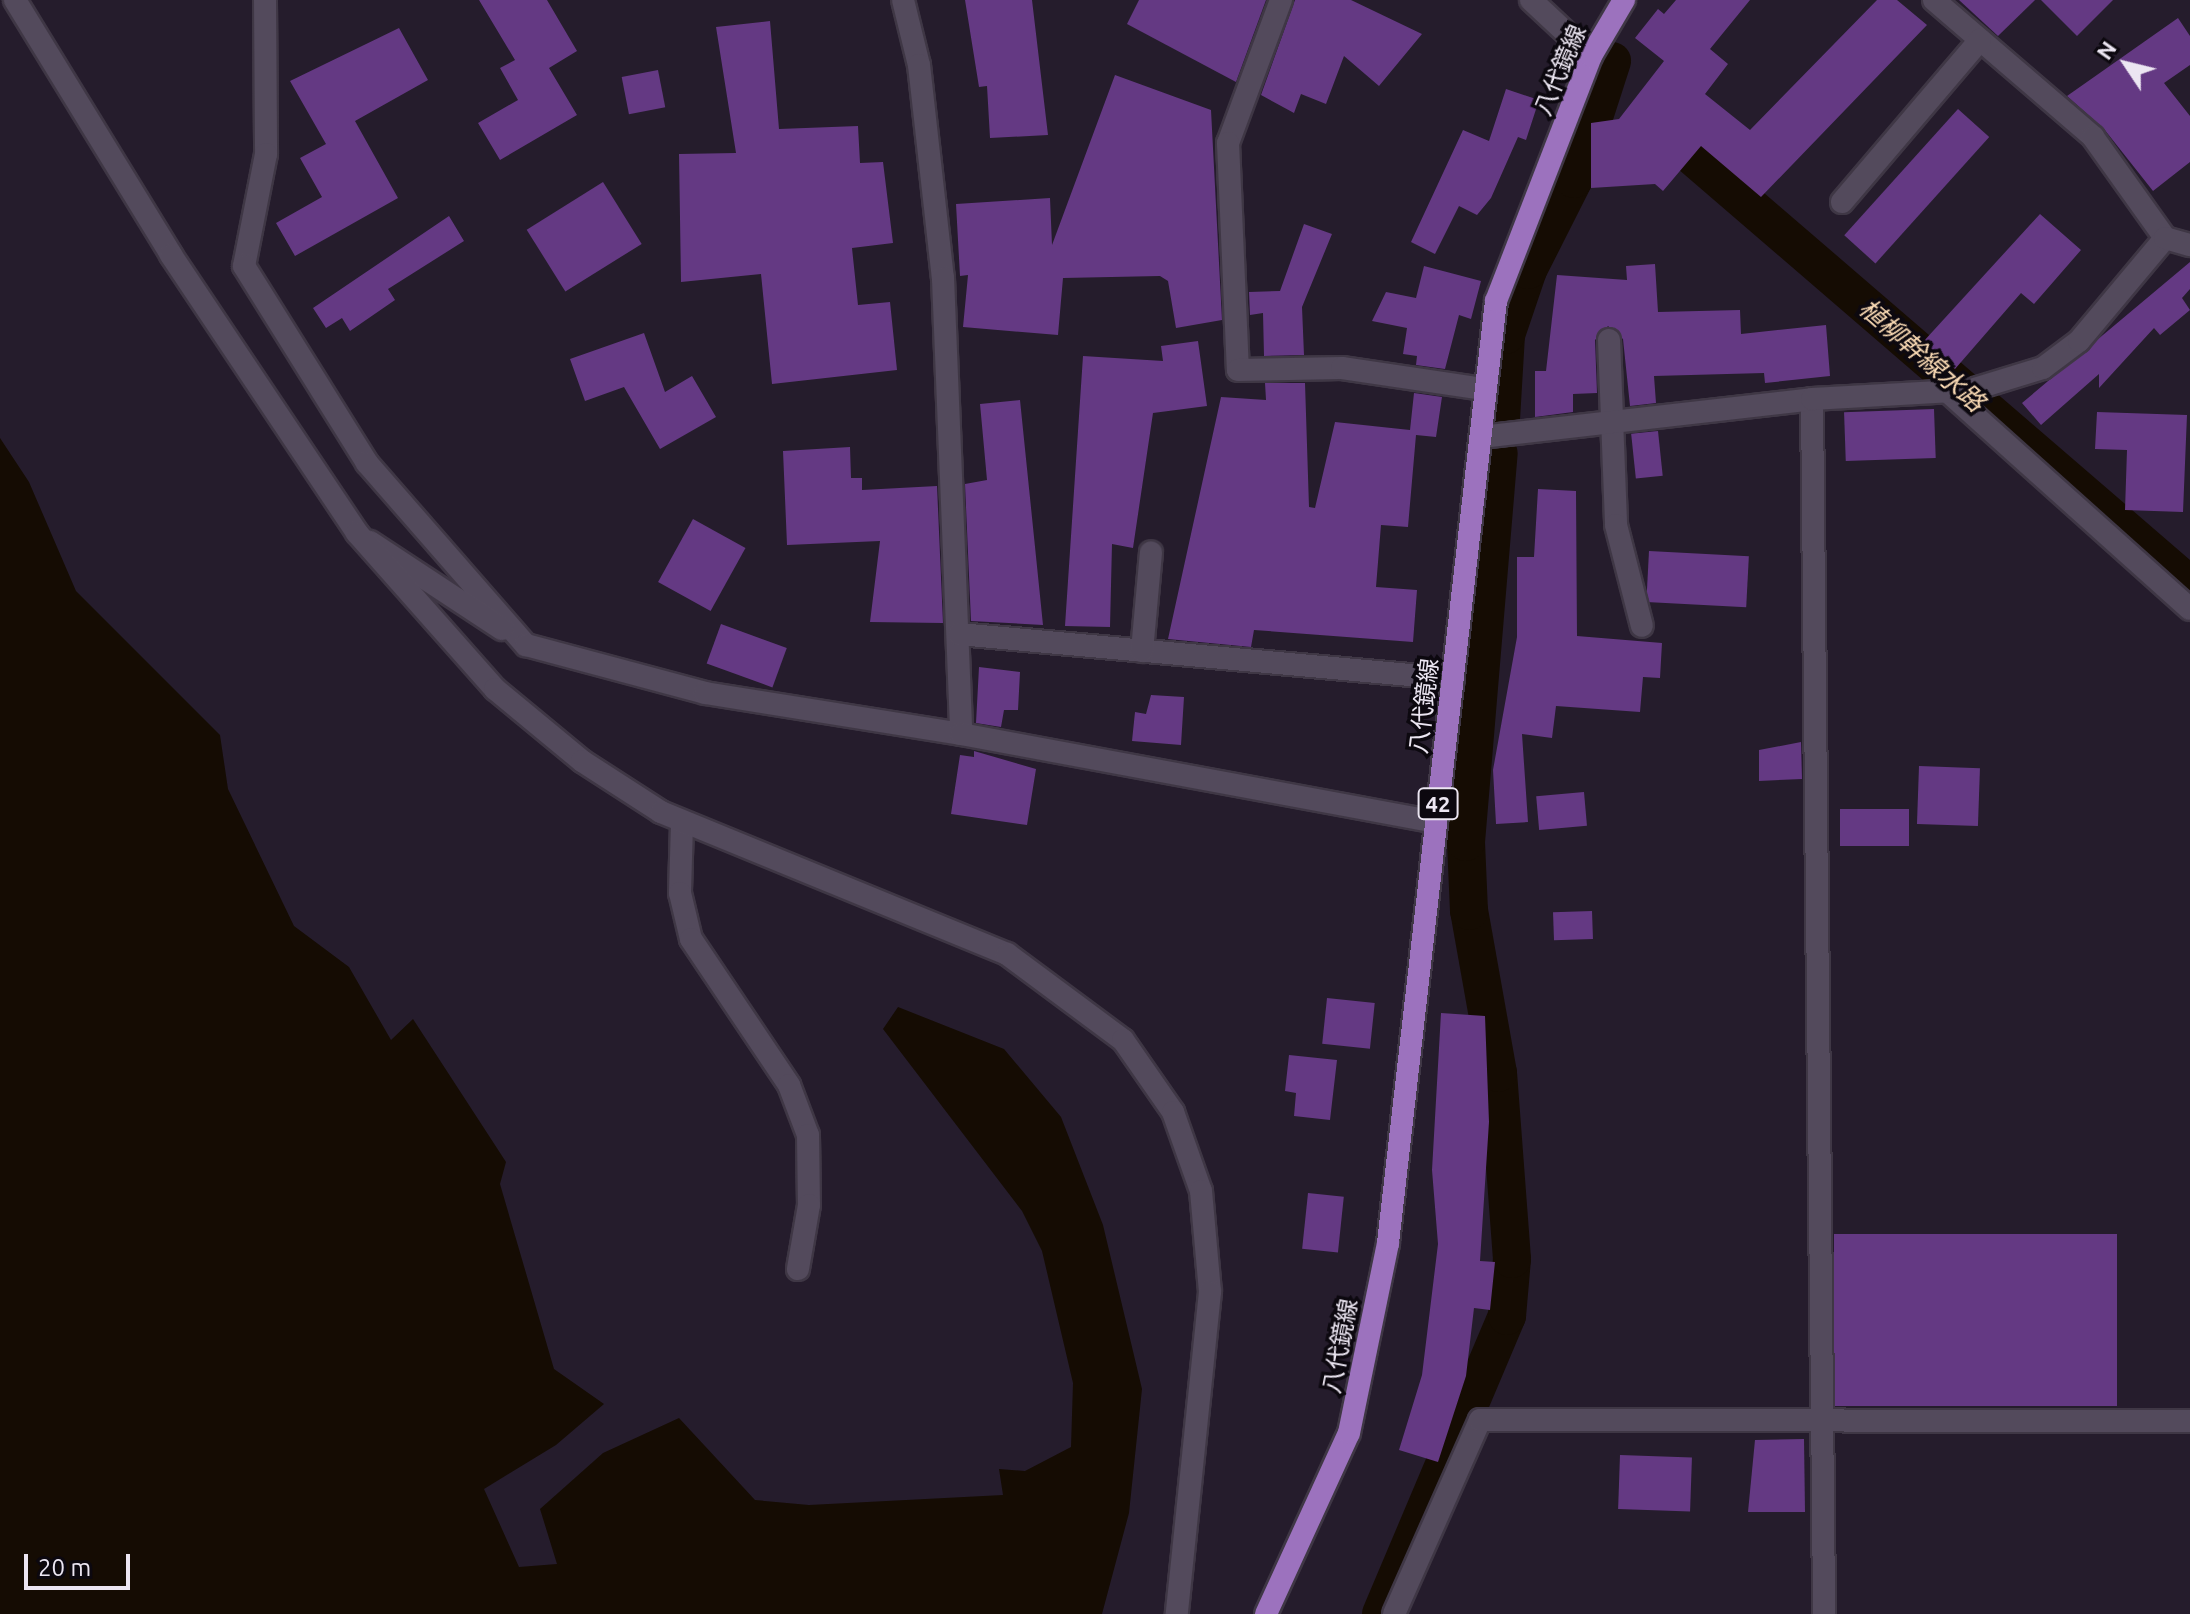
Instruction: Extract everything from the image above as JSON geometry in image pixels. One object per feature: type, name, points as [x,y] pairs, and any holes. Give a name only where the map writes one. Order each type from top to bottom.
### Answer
[{"type":"main road","name":"八代鏡線","points":[[1266,1614],[1349,1433],[1388,1243],[1481,437],[1482,389],[1496,301],[1591,56],[1624,0]]},
{"type":"street","points":[[15,0],[171,255],[357,533],[495,689],[582,761],[682,824],[1007,954],[1123,1040],[1173,1112],[1201,1191],[1210,1292],[1177,1614]]},
{"type":"street","points":[[265,0],[266,154],[244,266],[367,463],[526,645]]},
{"type":"street","points":[[903,0],[919,65],[943,278],[961,734]]},
{"type":"street","points":[[1281,0],[1228,143],[1238,370],[1342,368],[1482,389]]},
{"type":"street","points":[[1531,0],[1591,56]]},
{"type":"street","points":[[1934,0],[2093,137],[2165,238],[2190,245]]},
{"type":"street","points":[[1842,202],[1980,40]]},
{"type":"street","points":[[1481,437],[1812,399],[1947,391],[2043,368],[2079,341],[2165,238]]},
{"type":"street","points":[[1609,340],[1616,525],[1642,626]]},
{"type":"street","points":[[1947,391],[2190,609]]},
{"type":"street","points":[[1812,399],[1824,1614]]},
{"type":"street","points":[[357,533],[526,645],[705,693],[961,734],[1436,822]]},
{"type":"street","points":[[1142,651],[1151,552]]},
{"type":"street","points":[[959,634],[1453,679]]},
{"type":"street","points":[[682,824],[680,893],[691,939],[789,1085],[808,1135],[809,1205],[798,1269]]},
{"type":"street","points":[[1394,1614],[1480,1420],[2190,1421]]},
{"type":"shaded area","points":[[0,438],[29,482],[76,591],[220,735],[228,789],[294,926],[349,967],[391,1040],[413,1019],[506,1162],[500,1184],[554,1369],[604,1404],[556,1445],[484,1489],[519,1567],[557,1564],[540,1509],[603,1453],[679,1418],[755,1500],[809,1505],[1003,1495],[999,1469],[1025,1471],[1071,1447],[1073,1383],[1042,1251],[1022,1211],[883,1029],[898,1007],[1004,1049],[1061,1117],[1103,1225],[1142,1389],[1129,1513],[1102,1614],[0,1614]]},
{"type":"building","points":[[479,0],[547,0],[577,51],[549,68],[577,115],[500,160],[478,123],[518,100],[500,68],[515,60]]},
{"type":"building","points":[[965,0],[1032,0],[1048,135],[990,138],[987,86],[979,87]]},
{"type":"building","points":[[1139,0],[1266,0],[1236,82],[1127,24]]},
{"type":"building","points":[[1295,0],[1351,0],[1422,34],[1379,86],[1344,56],[1326,104],[1301,94],[1294,113],[1261,95]]},
{"type":"building","points":[[1676,0],[1750,0],[1710,49],[1728,64],[1705,94],[1750,130],[1877,0],[1897,0],[1927,25],[1761,197],[1701,146],[1663,191],[1655,184],[1591,188],[1591,123],[1619,119],[1664,61],[1635,38],[1658,9],[1664,14]]},
{"type":"building","points":[[1959,0],[2035,0],[1998,36]]},
{"type":"building","points":[[2041,0],[2113,0],[2077,36]]},
{"type":"building","points":[[2178,18],[2190,36],[2190,65],[2164,83],[2190,116],[2190,162],[2153,191],[2104,129],[2067,96]]},
{"type":"building","points":[[770,21],[779,129],[858,126],[860,163],[883,162],[893,243],[852,248],[858,305],[890,302],[897,370],[772,384],[761,274],[681,282],[679,154],[736,153],[716,27]]},
{"type":"building","points":[[399,28],[428,80],[355,121],[398,198],[295,256],[276,223],[322,197],[300,158],[326,144],[290,81]]},
{"type":"building","points":[[658,70],[665,107],[629,114],[622,77]]},
{"type":"building","points":[[1115,75],[1211,110],[1222,320],[1176,328],[1168,281],[1160,276],[1063,278],[1058,335],[963,327],[968,275],[960,276],[956,204],[1050,198],[1052,245]]},
{"type":"building","points":[[1506,89],[1539,100],[1526,140],[1518,137],[1491,198],[1477,215],[1459,206],[1435,254],[1411,242],[1463,130],[1489,141]]},
{"type":"building","points":[[1958,109],[1989,137],[1875,263],[1844,235]]},
{"type":"building","points":[[603,182],[642,244],[565,292],[527,230]]},
{"type":"building","points":[[2040,214],[2081,250],[2034,304],[2021,293],[1955,369],[1923,342]]},
{"type":"building","points":[[449,216],[464,241],[388,289],[395,300],[350,331],[342,318],[326,328],[313,308]]},
{"type":"building","points":[[1304,224],[1332,234],[1302,307],[1304,355],[1264,356],[1263,313],[1250,315],[1249,292],[1280,291]]},
{"type":"building","points":[[2190,262],[2190,289],[2182,298],[2190,310],[2160,335],[2154,328],[2099,388],[2099,374],[2041,425],[2022,403]]},
{"type":"building","points":[[1655,264],[1658,312],[1740,310],[1741,334],[1826,325],[1830,376],[1765,383],[1764,373],[1654,376],[1656,403],[1630,406],[1623,339],[1608,326],[1595,340],[1597,393],[1573,394],[1573,412],[1535,417],[1535,371],[1546,371],[1557,275],[1627,280],[1626,266]]},
{"type":"building","points":[[1424,266],[1481,281],[1471,319],[1459,315],[1445,369],[1416,365],[1417,356],[1403,354],[1407,328],[1372,321],[1386,292],[1416,298]]},
{"type":"building","points":[[644,333],[665,392],[692,376],[716,417],[660,449],[624,387],[585,401],[570,359]]},
{"type":"building","points":[[1198,341],[1207,406],[1153,413],[1133,548],[1112,544],[1110,627],[1065,626],[1083,356],[1163,361],[1161,346]]},
{"type":"building","points":[[1265,383],[1305,383],[1309,507],[1315,508],[1335,422],[1410,430],[1414,393],[1442,397],[1436,437],[1416,435],[1408,527],[1381,525],[1376,587],[1417,590],[1413,642],[1254,630],[1251,647],[1168,639],[1221,397],[1266,400]]},
{"type":"building","points":[[1020,400],[1043,625],[971,621],[965,484],[987,480],[980,404]]},
{"type":"building","points":[[1934,409],[1936,458],[1846,461],[1844,412]]},
{"type":"building","points":[[2097,412],[2187,415],[2183,512],[2125,510],[2127,450],[2095,449]]},
{"type":"building","points":[[1658,431],[1663,476],[1636,479],[1631,434]]},
{"type":"building","points":[[850,447],[851,478],[862,478],[862,490],[937,486],[943,623],[870,622],[880,541],[787,545],[783,451]]},
{"type":"building","points":[[1538,489],[1576,491],[1577,636],[1662,643],[1660,678],[1643,677],[1640,712],[1556,706],[1552,738],[1522,734],[1528,822],[1496,824],[1493,770],[1517,637],[1517,557],[1534,557]]},
{"type":"building","points":[[693,519],[745,548],[711,611],[658,582]]},
{"type":"building","points":[[1649,551],[1749,556],[1746,607],[1646,602]]},
{"type":"building","points":[[721,624],[787,648],[772,687],[707,663]]},
{"type":"building","points":[[979,667],[1020,672],[1018,710],[1004,710],[1001,727],[976,723]]},
{"type":"building","points":[[1151,695],[1184,697],[1181,745],[1132,741],[1135,712],[1146,714]]},
{"type":"building","points":[[1801,742],[1802,779],[1759,781],[1759,750]]},
{"type":"building","points":[[974,751],[1036,769],[1027,825],[951,814],[960,755],[974,757]]},
{"type":"building","points":[[1919,766],[1980,768],[1978,826],[1917,824]]},
{"type":"building","points":[[1584,792],[1587,826],[1539,830],[1536,796]]},
{"type":"building","points":[[1840,809],[1909,809],[1909,846],[1840,846]]},
{"type":"building","points":[[1592,911],[1593,939],[1554,940],[1553,912]]},
{"type":"building","points":[[1327,998],[1375,1003],[1370,1049],[1322,1044]]},
{"type":"building","points":[[1441,1013],[1485,1016],[1489,1122],[1480,1261],[1495,1262],[1490,1310],[1474,1308],[1466,1376],[1438,1462],[1399,1450],[1422,1375],[1438,1244],[1432,1170]]},
{"type":"building","points":[[1289,1055],[1337,1060],[1330,1120],[1294,1116],[1296,1093],[1285,1091]]},
{"type":"building","points":[[1308,1193],[1344,1197],[1338,1252],[1302,1249]]},
{"type":"building","points":[[1834,1234],[2117,1234],[2117,1406],[1834,1406]]},
{"type":"building","points":[[1804,1439],[1805,1512],[1748,1512],[1755,1440]]},
{"type":"building","points":[[1620,1455],[1692,1458],[1690,1511],[1618,1509]]},
{"type":"waterway","points":[[1501,419],[1506,335],[1528,270],[1574,179],[1612,61]]},
{"type":"waterway","name":"植柳幹線水路","points":[[1655,124],[2190,585]]},
{"type":"waterway","points":[[1381,1614],[1507,1316],[1512,1259],[1498,1073],[1469,911],[1466,842],[1499,453]]}]
